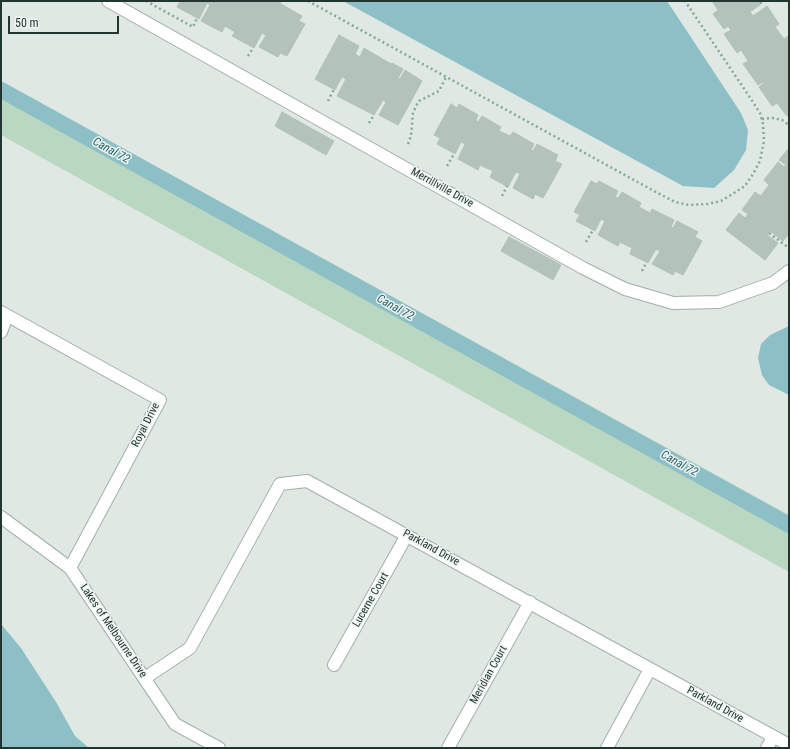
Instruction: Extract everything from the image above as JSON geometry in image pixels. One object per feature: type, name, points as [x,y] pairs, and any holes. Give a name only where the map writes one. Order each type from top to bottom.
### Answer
[{"type":"street","name":"Merrillville Drive","points":[[108,1],[583,268],[625,289],[673,302],[719,302],[773,283],[789,271]]},
{"type":"street","points":[[1,332],[4,314]]},
{"type":"street","name":"Royal Drive","points":[[4,314],[160,400],[70,568]]},
{"type":"street","name":"Parkland Drive","points":[[145,678],[190,648],[280,484],[306,481],[530,602],[789,745]]},
{"type":"street","name":"Lakes of Melbourne Drive","points":[[1,517],[70,568],[176,724],[219,748]]},
{"type":"street","name":"Lucerne Court","points":[[334,665],[407,535]]},
{"type":"street","name":"Meridian Court","points":[[448,748],[530,602]]},
{"type":"street","points":[[607,748],[650,669]]},
{"type":"street","points":[[767,748],[773,737]]},
{"type":"path","points":[[146,1],[193,27],[197,18]]},
{"type":"path","points":[[308,1],[675,202],[689,205],[708,204],[721,201],[745,186],[753,174],[760,160],[764,141],[762,119],[750,96],[686,1]]},
{"type":"path","points":[[248,56],[253,48]]},
{"type":"path","points":[[408,144],[412,136],[413,113],[416,106],[438,91],[446,77]]},
{"type":"path","points":[[328,100],[334,89]]},
{"type":"path","points":[[369,123],[374,115]]},
{"type":"path","points":[[762,119],[773,118],[782,120],[789,125]]},
{"type":"path","points":[[447,166],[454,154]]},
{"type":"path","points":[[502,196],[507,186]]},
{"type":"path","points":[[586,242],[593,230]]},
{"type":"path","points":[[769,233],[789,248]]},
{"type":"path","points":[[642,271],[646,263]]},
{"type":"green space","points":[[1,81],[789,515],[789,572],[1,135]]},
{"type":"water","points":[[343,1],[667,1],[741,113],[748,130],[746,150],[734,170],[714,188],[683,186]]},
{"type":"water","points":[[789,326],[789,395],[769,385],[762,375],[758,358],[761,344],[770,335]]},
{"type":"water","points":[[1,624],[21,648],[56,702],[75,736],[89,748],[1,748]]},
{"type":"building","points":[[178,1],[279,1],[281,2],[277,10],[281,4],[302,16],[299,21],[305,24],[287,56],[280,53],[278,57],[259,47],[266,35],[262,33],[254,48],[232,36],[235,32],[225,26],[222,32],[201,21],[210,5],[207,3],[199,19],[177,7],[180,2]]},
{"type":"building","points":[[712,1],[758,1],[761,4],[750,12],[753,16],[767,6],[779,24],[775,27],[784,39],[788,36],[789,115],[787,116],[777,103],[772,106],[759,87],[764,83],[763,82],[758,85],[743,64],[748,61],[741,50],[737,53],[724,34],[731,30],[728,26],[724,29],[713,14],[718,10]]},
{"type":"building","points":[[339,35],[359,46],[355,54],[360,57],[364,48],[391,64],[392,63],[403,69],[398,78],[400,79],[405,70],[422,81],[398,125],[379,115],[386,102],[383,100],[374,115],[337,96],[346,79],[342,77],[335,90],[315,79]]},
{"type":"building","points":[[451,104],[457,108],[459,104],[478,115],[476,120],[478,122],[482,116],[501,127],[499,131],[510,136],[513,132],[534,144],[531,150],[533,151],[537,144],[558,155],[555,161],[562,164],[543,198],[535,194],[533,199],[513,188],[520,174],[516,172],[508,187],[490,177],[493,171],[480,165],[478,170],[458,159],[465,144],[461,142],[455,154],[437,144],[440,138],[434,135]]},
{"type":"building","points":[[282,112],[334,141],[326,155],[275,126]]},
{"type":"building","points":[[789,148],[789,234],[783,241],[770,231],[767,235],[778,243],[765,260],[726,230],[739,213],[745,218],[748,214],[742,210],[755,192],[761,196],[769,185],[764,180],[778,162],[784,167],[786,165],[779,160]]},
{"type":"building","points":[[591,181],[597,184],[599,181],[618,191],[615,197],[618,198],[622,192],[641,203],[639,207],[650,213],[652,209],[674,220],[671,227],[673,228],[677,221],[698,232],[695,237],[702,241],[683,275],[675,271],[673,275],[652,264],[660,251],[656,249],[648,263],[630,254],[632,248],[620,242],[618,246],[598,235],[605,221],[601,219],[595,231],[576,221],[580,215],[574,212]]},
{"type":"building","points":[[509,237],[561,265],[553,280],[501,251]]},
{"type":"waterway","name":"Canal 72","points":[[1,90],[789,525]]}]
